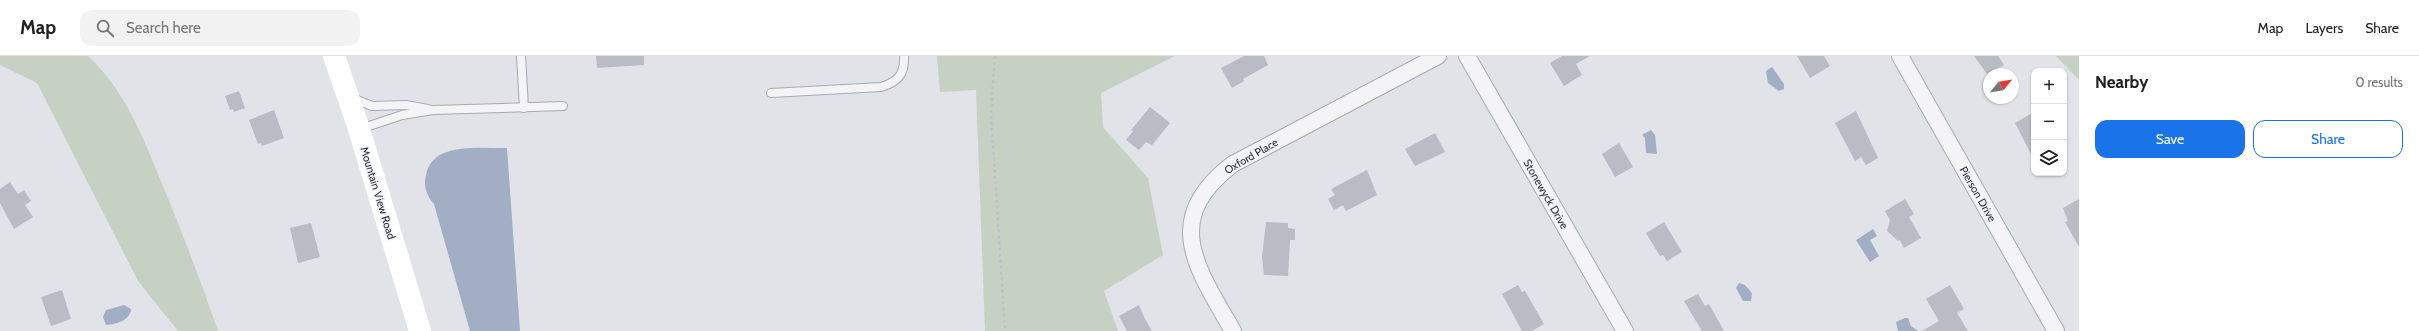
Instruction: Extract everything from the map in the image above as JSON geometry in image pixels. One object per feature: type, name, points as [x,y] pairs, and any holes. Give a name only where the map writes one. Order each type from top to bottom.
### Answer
[{"type":"street","name":"Mountain View Road","points":[[334,56],[359,129],[420,331]]},
{"type":"street","name":"Oxford Place","points":[[1233,331],[1195,262],[1191,243],[1191,224],[1196,207],[1204,191],[1215,177],[1233,164],[1438,56]]},
{"type":"street","name":"Stonewyck Drive","points":[[1467,56],[1625,331]]},
{"type":"street","name":"Pierson Drive","points":[[1900,56],[2056,331]]},
{"type":"lane","points":[[521,56],[524,108]]},
{"type":"lane","points":[[771,93],[880,87],[893,83],[901,76],[905,68],[904,56]]},
{"type":"lane","points":[[347,95],[372,106],[406,105],[433,110]]},
{"type":"lane","points":[[359,129],[402,115],[433,110],[563,106]]},
{"type":"path","points":[[995,56],[991,113],[1005,331]]},
{"type":"green space","points":[[0,56],[88,56],[113,85],[133,117],[156,169],[185,240],[218,331],[178,331],[138,281],[37,83],[0,65]]},
{"type":"green space","points":[[937,56],[1175,56],[1101,93],[1103,127],[1148,178],[1163,255],[1104,291],[1118,331],[985,331],[976,90],[940,92]]},
{"type":"green space","points":[[2056,56],[2079,56],[2079,80]]},
{"type":"water","points":[[1772,67],[1784,84],[1784,89],[1779,91],[1768,83],[1766,71]]},
{"type":"water","points":[[1651,130],[1655,135],[1657,154],[1646,153],[1645,138],[1642,135]]},
{"type":"water","points":[[471,148],[507,148],[520,331],[470,331],[434,204],[426,191],[426,175],[430,164],[438,157],[448,152]]},
{"type":"water","points":[[1873,229],[1877,236],[1870,240],[1879,256],[1870,262],[1856,240]]},
{"type":"water","points":[[1739,283],[1745,285],[1752,293],[1751,301],[1743,301],[1736,288]]},
{"type":"water","points":[[124,305],[131,309],[128,316],[118,323],[106,325],[103,317],[106,310]]},
{"type":"water","points":[[1908,318],[1911,326],[1918,331],[1898,331],[1896,322]]},
{"type":"building","points":[[596,56],[644,56],[644,65],[597,68]]},
{"type":"building","points":[[1244,56],[1264,56],[1268,65],[1243,79],[1244,81],[1232,88],[1221,68]]},
{"type":"building","points":[[1562,56],[1590,56],[1576,64],[1582,75],[1564,86],[1550,63]]},
{"type":"building","points":[[1797,56],[1824,56],[1830,66],[1810,78]]},
{"type":"building","points":[[1974,56],[1998,56],[2004,65],[1998,68],[1983,68]]},
{"type":"building","points":[[239,91],[245,108],[234,112],[233,109],[230,110],[225,96]]},
{"type":"building","points":[[1150,107],[1170,123],[1152,145],[1146,142],[1139,150],[1126,140],[1133,131],[1131,130]]},
{"type":"building","points":[[274,110],[284,138],[262,146],[261,143],[258,144],[249,120]]},
{"type":"building","points":[[1856,111],[1878,158],[1866,165],[1861,157],[1855,161],[1835,123]]},
{"type":"building","points":[[2031,114],[2031,154],[2015,123]]},
{"type":"building","points":[[1435,133],[1445,152],[1415,166],[1405,149]]},
{"type":"building","points":[[1619,143],[1633,167],[1615,177],[1602,154]]},
{"type":"building","points":[[1367,170],[1377,195],[1346,211],[1343,205],[1334,210],[1328,199],[1335,195],[1331,189]]},
{"type":"building","points":[[10,182],[18,194],[24,190],[31,201],[25,205],[33,217],[14,229],[0,203],[0,189]]},
{"type":"building","points":[[1905,199],[1914,214],[1909,217],[1921,238],[1904,248],[1900,240],[1898,241],[1887,231],[1890,220],[1885,211]]},
{"type":"building","points":[[2079,199],[2079,247],[2065,222],[2068,221],[2063,208]]},
{"type":"building","points":[[1266,222],[1288,223],[1288,228],[1295,229],[1295,240],[1290,240],[1288,276],[1264,275],[1262,257]]},
{"type":"building","points":[[1664,222],[1682,252],[1667,261],[1663,255],[1660,256],[1646,233]]},
{"type":"building","points":[[311,223],[320,257],[298,263],[290,228]]},
{"type":"building","points":[[1518,285],[1522,292],[1525,291],[1544,324],[1532,331],[1522,331],[1502,294]]},
{"type":"building","points":[[1950,285],[1964,309],[1957,313],[1968,331],[1922,331],[1939,321],[1926,299]]},
{"type":"building","points":[[62,290],[71,319],[51,326],[41,297]]},
{"type":"building","points":[[1698,294],[1705,306],[1709,304],[1724,331],[1702,331],[1684,301]]},
{"type":"building","points":[[1139,305],[1152,331],[1127,331],[1119,316]]}]
